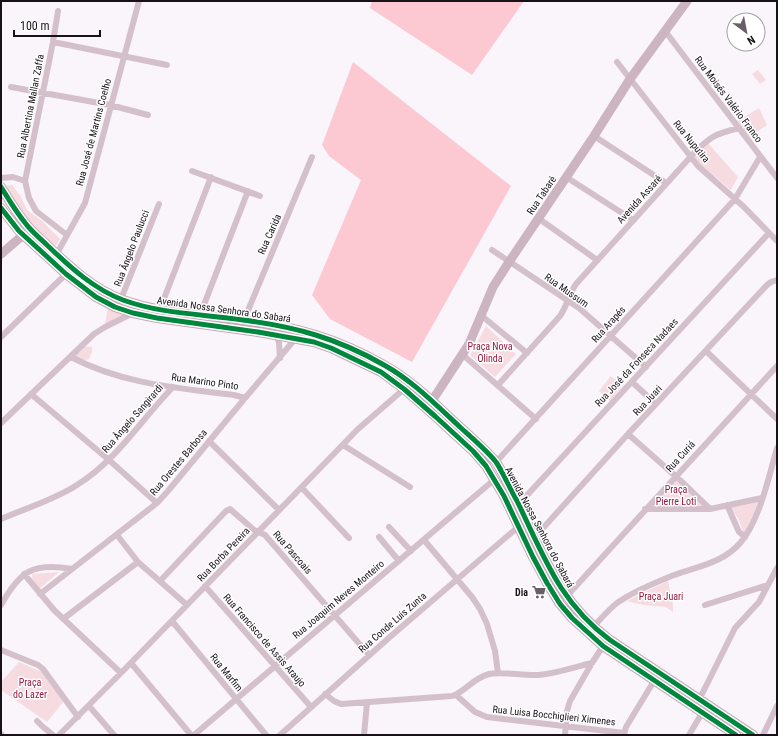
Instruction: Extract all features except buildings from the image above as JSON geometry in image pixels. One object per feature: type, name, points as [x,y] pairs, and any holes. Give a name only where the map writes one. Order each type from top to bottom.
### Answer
[{"type":"main road","name":"Avenida Nossa Senhora do Sabará","points":[[1,187],[27,232]]},
{"type":"main road","name":"Avenida Nossa Senhora do Sabará","points":[[1,208],[54,258],[66,274],[96,297],[115,306],[133,313],[157,318],[296,338],[331,348],[357,359],[381,372],[404,389],[429,404],[496,462],[535,537],[553,576],[566,597],[578,611],[654,681],[736,735]]},
{"type":"main road","name":"Avenida Nossa Senhora do Sabará","points":[[54,258],[90,282],[121,299],[134,304],[200,315],[244,320],[318,334],[338,342],[385,366],[408,381],[473,450],[495,479],[547,583],[560,604],[584,630],[603,646],[699,700],[753,735]]},
{"type":"street","name":"Rua José de Martins Coelho","points":[[54,258],[85,202],[138,1]]},
{"type":"street","name":"Rua Tabaré","points":[[429,404],[464,354],[494,287],[509,262],[594,136],[630,79],[687,1]]},
{"type":"street","name":"Rua Albertina Mallan Zaffa","points":[[25,181],[58,11]]},
{"type":"street","name":"Rua Moisés Valério Franco","points":[[665,31],[777,178]]},
{"type":"street","points":[[53,42],[167,65]]},
{"type":"street","name":"Rua Nuputira","points":[[616,62],[654,108],[690,157],[777,241]]},
{"type":"street","points":[[11,87],[110,105],[148,115]]},
{"type":"street","name":"Avenida Assaré","points":[[498,385],[560,316],[576,284],[690,157],[711,137],[719,133],[739,128]]},
{"type":"street","points":[[594,136],[666,183]]},
{"type":"street","name":"Rua Carida","points":[[244,320],[312,157]]},
{"type":"street","name":"Rua Arapés","points":[[496,462],[735,199],[760,157]]},
{"type":"street","points":[[192,171],[260,196]]},
{"type":"street","points":[[1,178],[13,177],[25,181],[29,198],[36,211],[67,235]]},
{"type":"street","points":[[160,309],[211,177]]},
{"type":"street","points":[[566,177],[633,220]]},
{"type":"street","points":[[200,315],[248,191]]},
{"type":"street","name":"Rua Ângelo Paulucci","points":[[121,299],[158,204]]},
{"type":"street","points":[[538,218],[597,260]]},
{"type":"street","points":[[1,254],[27,232]]},
{"type":"street","name":"Rua José da Fonseca Nadaes","points":[[518,505],[769,233]]},
{"type":"street","name":"Rua Mussum","points":[[492,250],[579,308],[646,367]]},
{"type":"street","points":[[1,337],[66,274]]},
{"type":"street","name":"Rua Juari","points":[[535,537],[628,434],[767,285],[777,280]]},
{"type":"street","points":[[1,423],[94,334],[133,313]]},
{"type":"street","points":[[482,316],[527,353]]},
{"type":"street","points":[[277,336],[280,358]]},
{"type":"street","name":"Rua Orestes Barbosa","points":[[40,594],[157,503],[296,338]]},
{"type":"street","points":[[706,351],[777,419]]},
{"type":"street","points":[[464,354],[536,419]]},
{"type":"street","name":"Rua Marino Pinto","points":[[71,357],[116,376],[141,382],[234,395],[245,398]]},
{"type":"street","name":"Rua Curiá","points":[[566,597],[777,366]]},
{"type":"street","points":[[632,382],[656,404]]},
{"type":"street","name":"Rua Ângelo Sangirardi","points":[[1,519],[65,493],[78,484],[109,460],[173,387]]},
{"type":"street","name":"Rua Borba Pereira","points":[[59,735],[358,429],[404,389]]},
{"type":"street","points":[[31,394],[157,503]]},
{"type":"street","points":[[628,434],[676,476],[710,509]]},
{"type":"street","points":[[209,441],[279,510]]},
{"type":"street","points":[[343,445],[410,487]]},
{"type":"street","points":[[594,627],[612,607],[624,598],[669,577],[724,557],[737,546],[745,537],[756,516],[777,448]]},
{"type":"street","name":"Rua Joaquim Neves Monteiro","points":[[194,735],[495,479]]},
{"type":"street","points":[[302,488],[349,538]]},
{"type":"street","points":[[645,509],[710,509],[762,498]]},
{"type":"street","points":[[726,505],[739,532],[745,537]]},
{"type":"street","name":"Rua Pascoais","points":[[160,581],[227,509],[232,510],[254,530],[265,535],[369,655]]},
{"type":"street","points":[[389,526],[411,550]]},
{"type":"street","name":"Rua Conde Luis Zunta","points":[[280,735],[369,655],[518,527]]},
{"type":"street","points":[[117,535],[138,562],[187,605]]},
{"type":"street","points":[[379,537],[399,561]]},
{"type":"street","points":[[424,540],[476,602],[485,620],[494,652],[498,674]]},
{"type":"street","points":[[63,620],[138,562]]},
{"type":"street","points":[[1,605],[13,586],[24,574],[46,566],[72,569]]},
{"type":"street","points":[[699,700],[735,628],[756,606],[777,568]]},
{"type":"street","points":[[24,574],[63,620],[121,673]]},
{"type":"street","points":[[705,605],[768,585]]},
{"type":"street","name":"Rua Francisco de Assis Araujo","points":[[205,586],[311,707]]},
{"type":"street","name":"Rua Marfim","points":[[172,621],[266,735]]},
{"type":"street","points":[[565,735],[567,711],[570,701],[603,646]]},
{"type":"street","points":[[1,650],[38,665],[43,669],[78,717]]},
{"type":"street","points":[[131,663],[191,735]]},
{"type":"street","points":[[325,694],[334,702],[341,704],[456,695],[480,677],[490,674],[529,676],[543,675],[592,663]]},
{"type":"street","points":[[624,734],[626,727],[654,681]]},
{"type":"street","name":"Rua Luisa Bocchiglieri Ximenes","points":[[456,695],[469,708],[481,716],[624,734]]},
{"type":"street","points":[[364,735],[367,703]]},
{"type":"street","points":[[89,706],[114,735]]},
{"type":"street","points":[[763,735],[777,706]]},
{"type":"street","points":[[688,735],[702,713]]},
{"type":"street","points":[[37,721],[53,735]]},
{"type":"green space","points":[[758,70],[766,80],[760,84],[752,74]]},
{"type":"green space","points":[[759,108],[767,125],[748,138],[736,122]]},
{"type":"green space","points":[[707,142],[738,177],[731,190],[695,160],[694,155]]},
{"type":"green space","points":[[12,185],[21,197],[27,210],[42,221],[60,239],[54,249],[33,227],[4,186]]},
{"type":"green space","points":[[108,307],[126,315],[105,324]]},
{"type":"green space","name":"Praça Nova Olinda","points":[[486,326],[516,354],[495,377],[470,355]]},
{"type":"green space","points":[[83,346],[92,347],[92,352],[89,359],[82,361],[74,356]]},
{"type":"green space","points":[[611,376],[622,386],[610,401],[599,391]]},
{"type":"green space","name":"Praça Pierre Loti","points":[[675,480],[704,507],[651,507]]},
{"type":"green space","points":[[759,500],[744,534],[738,518],[729,506]]},
{"type":"green space","points":[[59,572],[39,589],[33,582],[32,574]]},
{"type":"green space","name":"Praça Juari","points":[[668,581],[673,612],[666,607],[643,605],[627,601]]},
{"type":"green space","name":"Praça do Lazer","points":[[19,662],[42,672],[64,701],[47,722],[1,690],[1,682]]},
{"type":"shaded area","points":[[372,1],[524,1],[472,75],[370,8]]},
{"type":"shaded area","points":[[353,62],[511,186],[412,362],[330,319],[312,295],[361,180],[329,156],[322,145]]},
{"type":"cycle path","points":[[1,187],[19,215],[34,233],[83,277],[112,295],[137,305],[167,311],[228,318],[299,330],[350,348],[384,365],[405,378],[434,403],[496,462],[502,471],[554,577],[565,594],[592,625],[610,640],[753,735]]},
{"type":"cycle path","points":[[1,208],[19,231],[66,274],[96,297],[115,307],[133,313],[157,318],[258,332],[314,342],[331,348],[381,372],[404,389],[436,417],[473,451],[486,466],[504,496],[547,583],[560,604],[572,618],[603,646],[736,735]]},
{"type":"place","name":"Dia","points":[[539,592]]}]
